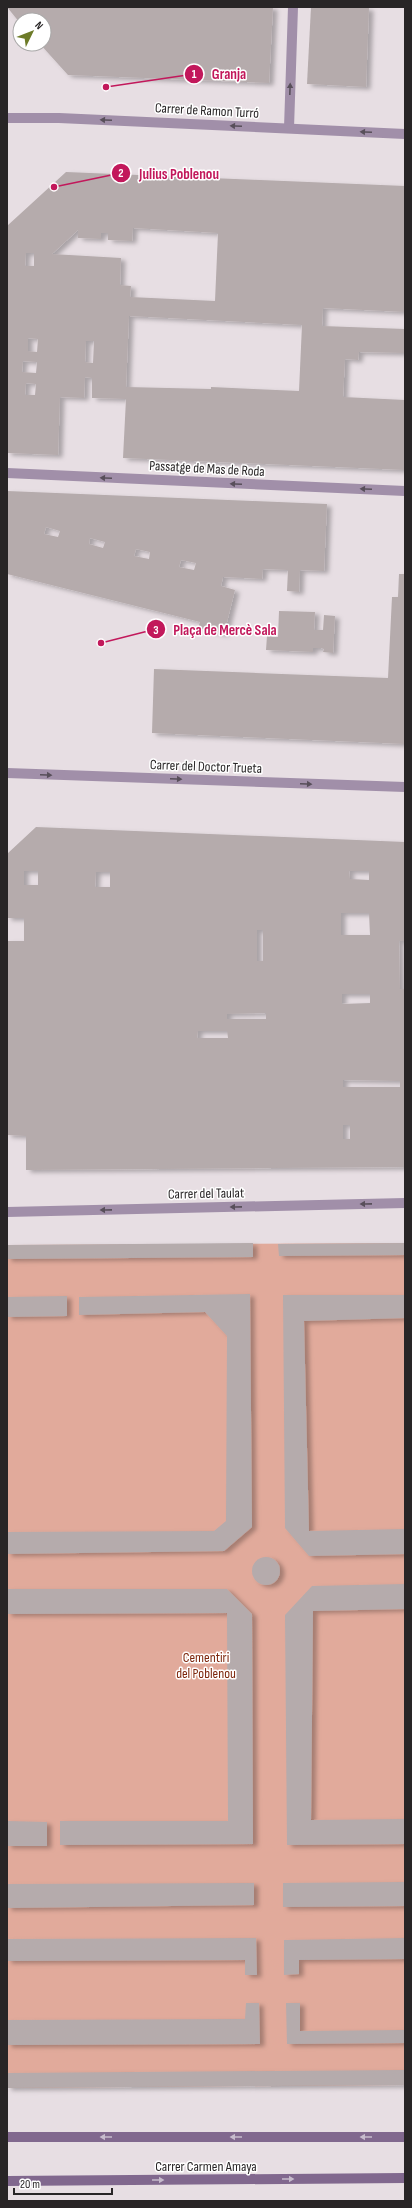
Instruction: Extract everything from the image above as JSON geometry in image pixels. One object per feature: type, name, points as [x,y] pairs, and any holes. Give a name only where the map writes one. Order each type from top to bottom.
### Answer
[{"type":"main road","name":"Carrer Carmen Amaya","points":[[7,2137],[405,2137]]},
{"type":"main road","name":"Carrer Carmen Amaya","points":[[7,2181],[405,2178]]},
{"type":"street","points":[[289,128],[293,7]]},
{"type":"street","name":"Carrer de Ramon Turró","points":[[7,118],[59,118],[405,134]]},
{"type":"street","name":"Passatge de Mas de Roda","points":[[7,474],[405,491]]},
{"type":"street","name":"Carrer del Doctor Trueta","points":[[7,773],[405,787]]},
{"type":"street","name":"Carrer del Taulat","points":[[7,1212],[405,1203]]},
{"type":"green space","name":"Cementiri del Poblenou","points":[[405,1243],[405,2085],[7,2088],[7,1245]]},
{"type":"building","points":[[7,7],[273,7],[269,83],[68,75],[47,52],[52,52],[52,12],[12,13]]},
{"type":"building","points":[[311,7],[369,8],[366,87],[307,84]]},
{"type":"building","points":[[66,172],[405,186],[405,312],[323,308],[322,326],[405,329],[405,353],[359,352],[358,360],[345,359],[343,397],[405,400],[405,470],[123,458],[126,399],[92,398],[92,378],[85,377],[84,398],[60,397],[58,455],[7,453],[7,226]],"holes":[[[133,228],[218,233],[215,301],[130,297],[131,286],[120,285],[121,258],[52,254],[78,230],[78,238],[101,239],[101,233],[108,233],[108,240],[132,241]],[[26,253],[34,253],[34,266],[25,266]],[[129,316],[302,325],[299,391],[211,387],[211,389],[126,387]],[[28,338],[38,339],[37,352],[28,351]],[[86,341],[94,341],[93,363],[85,362]],[[23,361],[37,362],[36,373],[22,372]],[[26,383],[36,384],[35,395],[25,395]]]},
{"type":"building","points":[[7,491],[327,504],[324,571],[300,570],[299,592],[287,591],[288,570],[263,569],[262,579],[223,577],[221,586],[235,590],[224,634],[198,628],[200,622],[7,574]],"holes":[[[46,527],[60,531],[58,537],[44,534]],[[90,538],[105,542],[103,548],[89,544]],[[136,549],[150,552],[149,559],[134,556]],[[181,560],[196,563],[194,570],[179,567]]]},
{"type":"building","points":[[399,574],[405,574],[405,744],[152,733],[154,669],[388,678],[392,597],[398,597]]},
{"type":"building","points":[[279,611],[315,612],[314,630],[323,630],[324,615],[335,616],[333,653],[323,652],[324,649],[321,648],[313,648],[313,652],[266,650],[267,636],[278,637]]},
{"type":"building","points":[[36,827],[405,842],[405,941],[399,941],[400,989],[405,989],[405,1167],[26,1170],[26,1136],[7,1135],[7,941],[24,941],[24,918],[7,918],[7,854]],"holes":[[[24,871],[38,871],[38,885],[24,885]],[[349,871],[369,871],[369,880],[350,879]],[[96,872],[110,872],[110,887],[95,887]],[[341,913],[369,913],[370,935],[341,935]],[[257,930],[263,930],[263,961],[257,961]],[[342,994],[370,994],[370,1003],[342,1004]],[[266,1013],[266,1019],[227,1019],[227,1014]],[[198,1031],[227,1031],[228,1038],[197,1038]],[[343,1080],[400,1081],[400,1087],[343,1087]],[[343,1125],[350,1125],[350,1139],[343,1139]]]},
{"type":"building","points":[[253,1243],[253,1257],[7,1259],[7,1245]]},
{"type":"building","points":[[405,1243],[405,1255],[279,1256],[278,1244]]},
{"type":"building","points":[[250,1294],[252,1527],[224,1551],[7,1554],[7,1532],[214,1531],[226,1521],[227,1336],[205,1312],[79,1315],[79,1297]]},
{"type":"building","points":[[283,1295],[405,1295],[405,1318],[304,1321],[309,1531],[405,1529],[405,1554],[309,1556],[285,1528]]},
{"type":"building","points":[[67,1296],[67,1316],[7,1317],[7,1297]]},
{"type":"building","points":[[266,1557],[272,1558],[276,1561],[279,1565],[279,1577],[276,1581],[272,1584],[266,1585],[260,1584],[256,1581],[253,1577],[252,1571],[253,1565],[256,1561],[260,1558]]},
{"type":"building","points":[[405,1584],[405,1609],[313,1611],[311,1820],[405,1819],[405,1844],[287,1845],[285,1615],[312,1586]]},
{"type":"building","points":[[7,1589],[227,1589],[252,1614],[253,1844],[60,1845],[60,1821],[228,1821],[227,1613],[7,1614]]},
{"type":"building","points":[[7,1821],[47,1822],[47,1846],[7,1846]]},
{"type":"building","points":[[405,1882],[405,1906],[283,1907],[283,1883]]},
{"type":"building","points":[[254,1883],[254,1905],[7,1908],[7,1884]]},
{"type":"building","points":[[256,1938],[257,1975],[245,1975],[245,1960],[7,1961],[7,1939]]},
{"type":"building","points":[[405,1938],[405,1959],[299,1960],[299,1974],[284,1975],[284,1940]]},
{"type":"building","points":[[246,2003],[259,2003],[260,2044],[7,2045],[7,2020],[245,2019]]},
{"type":"building","points":[[286,2003],[300,2003],[300,2031],[405,2030],[405,2043],[287,2044]]},
{"type":"building","points":[[405,2070],[405,2085],[7,2088],[7,2073]]},
{"type":"place","name":"Granja","points":[[106,87]]},
{"type":"place","name":"Julius Poblenou","points":[[54,187]]},
{"type":"place","name":"Plaça de Mercè Sala","points":[[101,643]]}]
